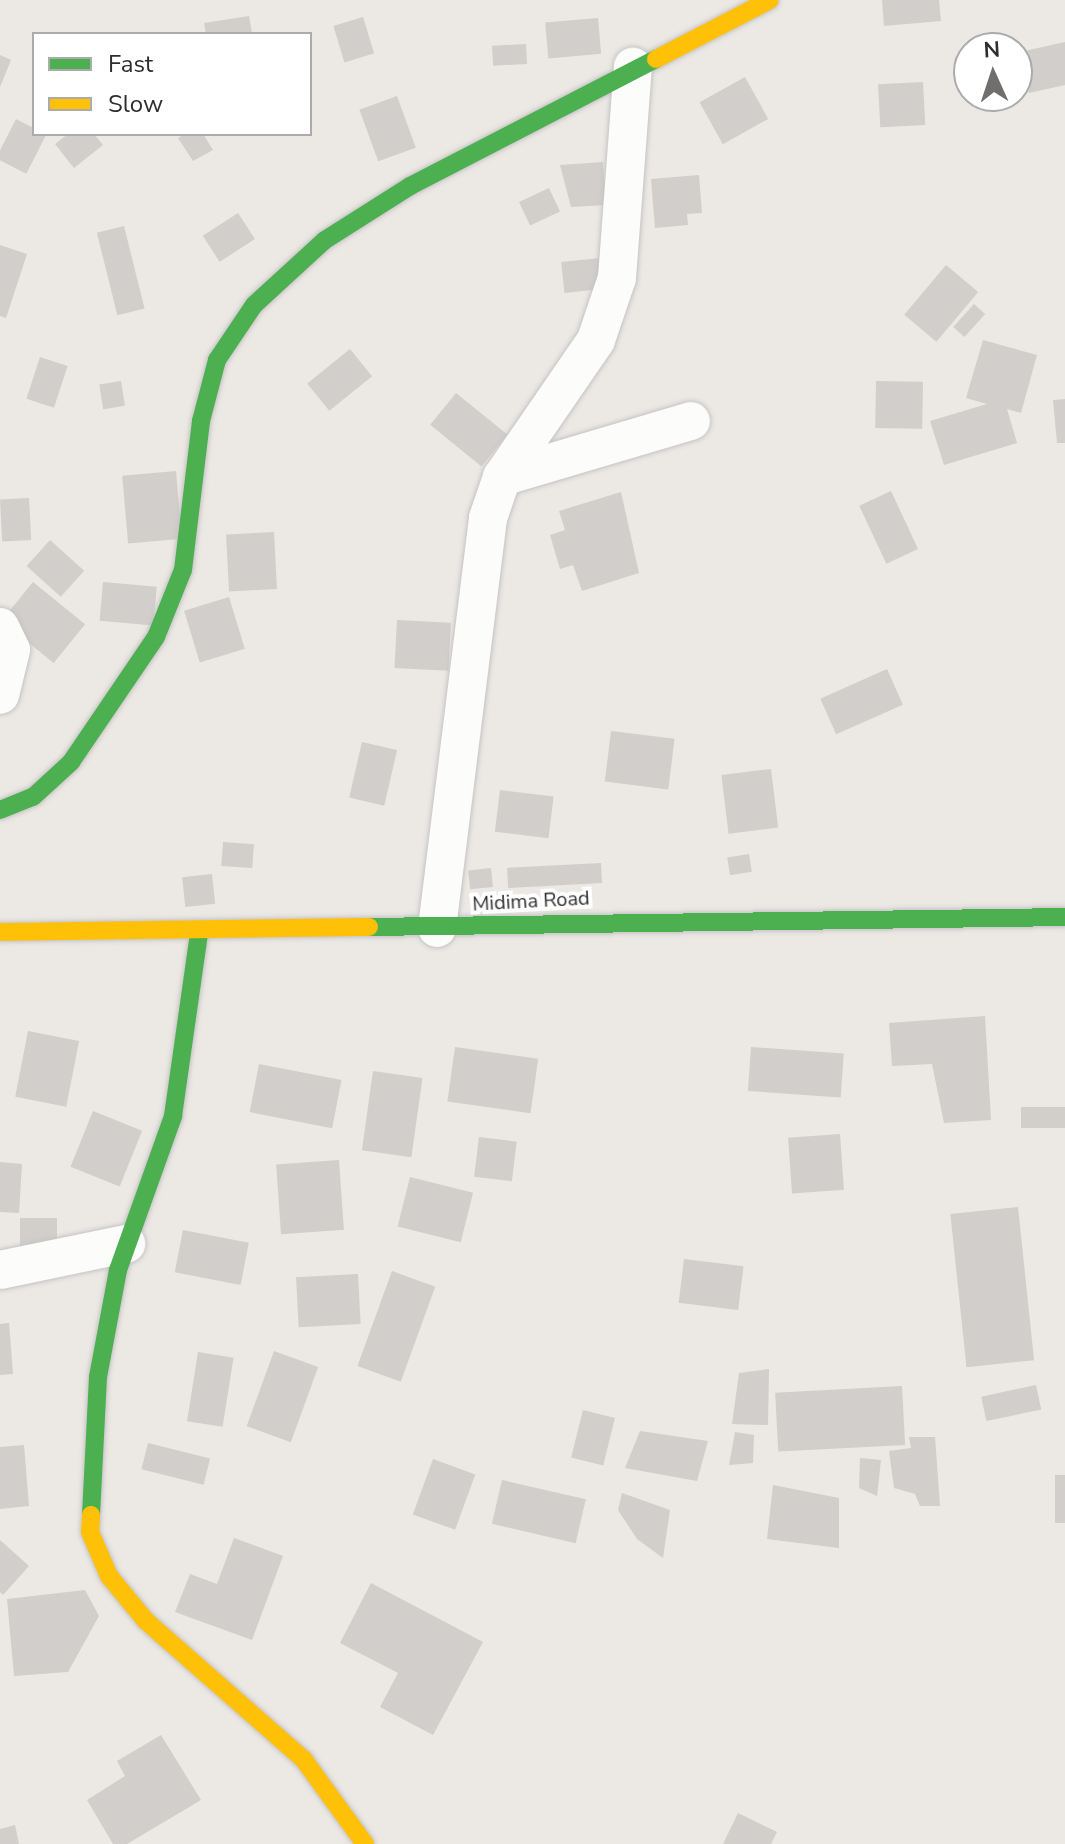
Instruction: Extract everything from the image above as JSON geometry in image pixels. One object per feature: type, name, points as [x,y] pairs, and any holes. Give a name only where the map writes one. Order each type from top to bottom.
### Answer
[{"type":"street","points":[[0,810],[33,797],[71,762],[156,637],[183,570],[201,421],[217,360],[254,305],[325,240],[385,202],[633,67],[770,0]]},
{"type":"street","points":[[437,928],[482,558],[502,477],[596,340],[617,278],[633,67]]},
{"type":"street","points":[[502,477],[691,421]]},
{"type":"street","points":[[0,627],[11,650],[0,695]]},
{"type":"street","name":"Midima Road","points":[[0,932],[199,933],[437,928],[640,918],[1065,917]]},
{"type":"street","points":[[199,933],[173,1116],[126,1244],[98,1377],[90,1532],[109,1576],[146,1621],[304,1760],[365,1844]]},
{"type":"street","points":[[0,1270],[126,1244]]},
{"type":"building","points":[[882,0],[939,0],[941,21],[884,26]]},
{"type":"building","points":[[249,16],[252,32],[206,32],[204,23]]},
{"type":"building","points":[[363,17],[374,53],[344,62],[333,26]]},
{"type":"building","points":[[598,18],[601,54],[548,58],[545,23]]},
{"type":"building","points":[[1065,42],[1065,85],[1033,92],[1033,49]]},
{"type":"building","points":[[526,44],[527,64],[493,66],[492,46]]},
{"type":"building","points":[[0,55],[11,60],[0,87]]},
{"type":"building","points":[[745,77],[768,119],[723,144],[700,102]]},
{"type":"building","points":[[923,82],[925,125],[880,127],[878,84]]},
{"type":"building","points":[[397,96],[416,148],[378,161],[359,110]]},
{"type":"building","points":[[16,119],[32,127],[32,136],[45,136],[26,174],[0,160],[0,150]]},
{"type":"building","points":[[65,136],[96,136],[103,145],[74,168],[55,144]]},
{"type":"building","points":[[204,136],[213,150],[193,161],[178,138]]},
{"type":"building","points":[[603,162],[606,205],[571,207],[560,165]]},
{"type":"building","points":[[699,175],[702,213],[687,214],[688,225],[655,228],[651,179]]},
{"type":"building","points":[[549,188],[560,212],[530,226],[519,202]]},
{"type":"building","points":[[238,213],[255,239],[220,262],[203,236]]},
{"type":"building","points":[[124,226],[145,308],[117,315],[97,233]]},
{"type":"building","points":[[0,245],[27,254],[6,318],[0,316]]},
{"type":"building","points":[[600,258],[603,289],[564,293],[561,262]]},
{"type":"building","points":[[946,265],[978,292],[936,342],[904,315]]},
{"type":"building","points":[[974,304],[985,314],[964,337],[953,327]]},
{"type":"building","points":[[983,340],[1037,355],[1021,413],[1007,409],[1017,443],[944,465],[930,421],[987,404],[966,398]]},
{"type":"building","points":[[350,349],[372,376],[329,411],[307,384]]},
{"type":"building","points":[[40,357],[68,366],[54,408],[26,399]]},
{"type":"building","points":[[121,381],[125,406],[103,409],[99,384]]},
{"type":"building","points":[[876,381],[923,382],[922,429],[875,428]]},
{"type":"building","points":[[456,393],[507,435],[481,466],[430,425]]},
{"type":"building","points":[[1065,399],[1065,443],[1057,443],[1053,400]]},
{"type":"building","points":[[176,471],[182,539],[128,543],[122,476]]},
{"type":"building","points":[[891,491],[918,549],[886,564],[859,506]]},
{"type":"building","points":[[621,492],[639,573],[582,591],[573,565],[560,569],[550,535],[565,530],[559,511]]},
{"type":"building","points":[[29,498],[31,540],[2,541],[0,500]]},
{"type":"building","points":[[274,532],[277,589],[229,591],[226,535]]},
{"type":"building","points":[[50,540],[84,571],[61,597],[27,566]]},
{"type":"building","points":[[33,582],[85,624],[54,663],[2,621]]},
{"type":"building","points":[[103,582],[157,587],[153,626],[100,621]]},
{"type":"building","points":[[229,597],[245,649],[200,662],[184,611]]},
{"type":"building","points":[[397,620],[451,623],[448,671],[394,668]]},
{"type":"building","points":[[887,669],[903,705],[836,734],[820,699]]},
{"type":"building","points":[[611,731],[675,739],[668,789],[605,782]]},
{"type":"building","points":[[362,742],[397,750],[384,806],[349,798]]},
{"type":"building","points":[[771,769],[778,828],[729,834],[721,775]]},
{"type":"building","points":[[500,790],[554,797],[548,838],[495,832]]},
{"type":"building","points":[[223,842],[254,844],[252,868],[221,866]]},
{"type":"building","points":[[749,854],[752,872],[730,875],[727,857]]},
{"type":"building","points":[[601,863],[602,883],[508,888],[507,868]]},
{"type":"building","points":[[491,868],[493,887],[470,889],[468,870]]},
{"type":"building","points":[[212,874],[215,904],[185,907],[182,877]]},
{"type":"building","points":[[985,1016],[991,1120],[944,1123],[932,1064],[892,1066],[889,1023]]},
{"type":"building","points":[[28,1031],[79,1041],[66,1107],[15,1097]]},
{"type":"building","points":[[455,1047],[538,1059],[531,1113],[447,1101]]},
{"type":"building","points":[[751,1047],[844,1053],[841,1097],[748,1091]]},
{"type":"building","points":[[259,1064],[341,1080],[332,1128],[250,1112]]},
{"type":"building","points":[[373,1071],[423,1078],[411,1157],[362,1150]]},
{"type":"building","points":[[1021,1107],[1065,1107],[1065,1128],[1021,1128]]},
{"type":"building","points":[[93,1111],[142,1131],[120,1186],[71,1167]]},
{"type":"building","points":[[840,1134],[844,1190],[792,1193],[788,1138]]},
{"type":"building","points":[[479,1137],[517,1142],[512,1181],[474,1177]]},
{"type":"building","points":[[339,1160],[344,1230],[281,1234],[276,1164]]},
{"type":"building","points":[[0,1162],[22,1164],[19,1213],[0,1212]]},
{"type":"building","points":[[410,1177],[473,1193],[461,1242],[398,1226]]},
{"type":"building","points":[[1018,1207],[1034,1360],[966,1367],[950,1214]]},
{"type":"building","points":[[20,1218],[57,1218],[57,1253],[20,1253]]},
{"type":"building","points":[[183,1230],[249,1243],[241,1285],[175,1272]]},
{"type":"building","points":[[684,1259],[744,1266],[738,1310],[679,1303]]},
{"type":"building","points":[[392,1271],[435,1287],[401,1382],[357,1366]]},
{"type":"building","points":[[358,1274],[361,1324],[299,1327],[296,1277]]},
{"type":"building","points":[[9,1323],[13,1374],[0,1375],[0,1324]]},
{"type":"building","points":[[274,1351],[318,1367],[291,1442],[247,1426]]},
{"type":"building","points":[[198,1352],[234,1358],[223,1427],[187,1421]]},
{"type":"building","points":[[769,1369],[768,1425],[732,1424],[739,1373]]},
{"type":"building","points":[[1036,1385],[1041,1409],[986,1421],[981,1397]]},
{"type":"building","points":[[902,1386],[905,1445],[778,1452],[775,1393]]},
{"type":"building","points":[[583,1410],[615,1418],[603,1466],[571,1458]]},
{"type":"building","points":[[640,1431],[708,1441],[697,1481],[625,1468]]},
{"type":"building","points":[[735,1432],[754,1435],[753,1463],[729,1465]]},
{"type":"building","points":[[909,1437],[935,1437],[940,1506],[920,1506],[915,1494],[894,1488],[889,1451],[911,1448]]},
{"type":"building","points":[[148,1443],[210,1458],[204,1485],[141,1469]]},
{"type":"building","points":[[24,1445],[29,1506],[0,1509],[0,1447]]},
{"type":"building","points":[[860,1458],[881,1460],[877,1496],[859,1488]]},
{"type":"building","points":[[433,1459],[475,1474],[455,1530],[413,1514]]},
{"type":"building","points":[[1055,1475],[1065,1475],[1065,1523],[1055,1523]]},
{"type":"building","points":[[502,1480],[586,1499],[576,1543],[492,1524]]},
{"type":"building","points":[[773,1485],[839,1498],[839,1548],[767,1539]]},
{"type":"building","points":[[622,1493],[670,1510],[663,1558],[637,1539],[618,1510]]},
{"type":"building","points":[[234,1538],[283,1556],[252,1640],[175,1612],[190,1574],[217,1584]]},
{"type":"building","points":[[0,1540],[29,1566],[3,1595],[0,1592]]},
{"type":"building","points":[[371,1583],[483,1642],[433,1735],[380,1707],[398,1673],[340,1643]]},
{"type":"building","points":[[85,1590],[99,1616],[68,1672],[14,1676],[7,1599]]},
{"type":"building","points":[[161,1735],[201,1800],[127,1844],[113,1844],[87,1800],[125,1776],[117,1761]]},
{"type":"building","points":[[738,1813],[777,1832],[771,1844],[723,1844]]},
{"type":"building","points":[[15,1825],[19,1844],[0,1844],[0,1829]]},
{"type":"traffic: fast","points":[[0,810],[33,797],[71,762],[156,637],[183,570],[201,421],[217,360],[254,305],[325,240],[410,186],[656,59]]},
{"type":"traffic: fast","points":[[369,927],[1065,917]]},
{"type":"traffic: fast","points":[[91,1515],[98,1377],[118,1270],[173,1116],[199,933]]},
{"type":"traffic: slow","points":[[656,59],[770,0]]},
{"type":"traffic: slow","points":[[0,932],[369,927]]},
{"type":"traffic: slow","points":[[91,1515],[90,1532],[109,1576],[146,1621],[304,1760],[365,1844]]}]
